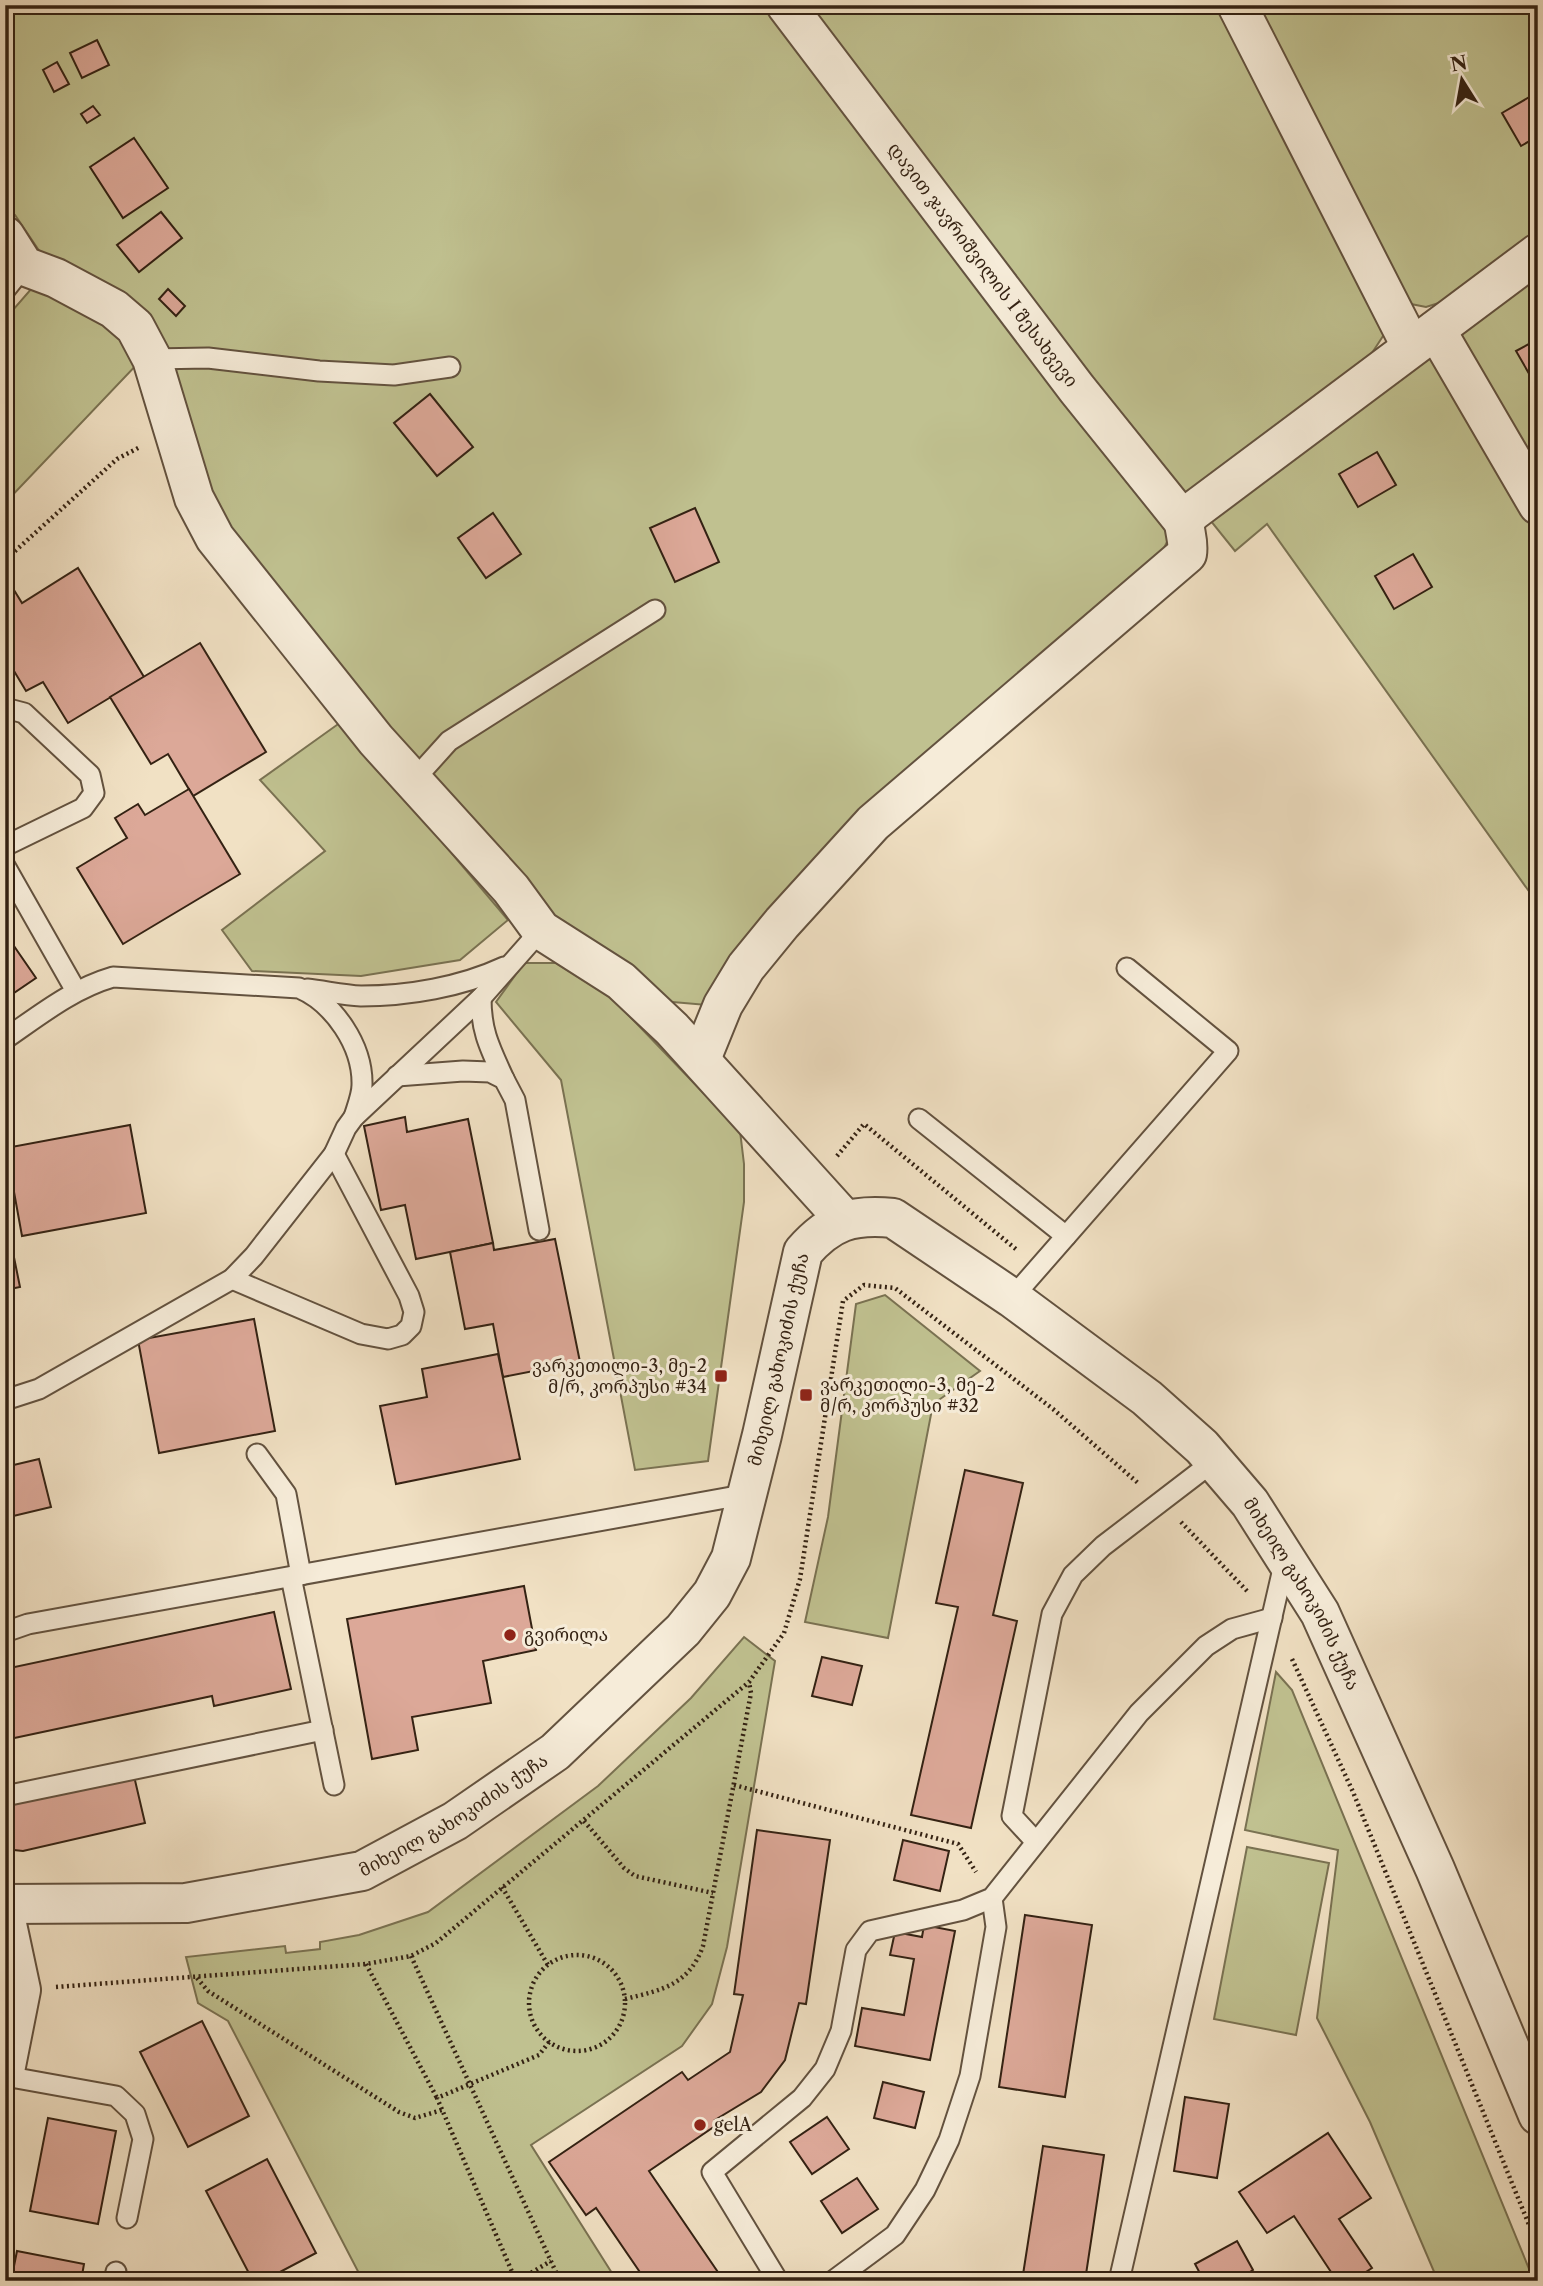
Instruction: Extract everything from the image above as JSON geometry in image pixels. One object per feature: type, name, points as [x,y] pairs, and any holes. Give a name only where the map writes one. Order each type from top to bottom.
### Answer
[{"type":"street","name":"დავით ჯავრიშვილის I შესახვევი","points":[[786,5],[1068,378],[1184,522]]},
{"type":"street","points":[[1237,5],[1423,338],[1538,505]]},
{"type":"street","points":[[701,1059],[723,1005],[746,967],[782,923],[873,823],[1187,554],[1189,541],[1184,522],[1192,512],[1538,253]]},
{"type":"street","points":[[11,264],[56,278],[114,309],[135,327],[152,359],[194,498],[215,538],[376,740],[512,888],[541,930],[621,981],[701,1059],[844,1219]]},
{"type":"street","name":"მიხეილ გახოკიძის ქუჩა","points":[[5,1904],[186,1903],[362,1871],[456,1821],[555,1752],[683,1630],[712,1594],[731,1558],[803,1252],[816,1237],[844,1219],[870,1216],[893,1218],[1012,1298],[1147,1398],[1214,1461],[1250,1503],[1321,1613],[1435,1869],[1538,2115]]},
{"type":"street","points":[[5,1915],[20,1990],[5,2073]]},
{"type":"lane","points":[[152,359],[208,358],[319,371],[394,375],[450,367]]},
{"type":"lane","points":[[413,781],[449,741],[655,610]]},
{"type":"lane","points":[[5,708],[24,713],[90,775],[94,793],[83,808],[5,846]]},
{"type":"lane","points":[[5,866],[76,991]]},
{"type":"lane","points":[[5,1401],[39,1389],[232,1279],[254,1256],[334,1153],[354,1117],[481,998],[541,930]]},
{"type":"lane","points":[[5,1039],[76,991],[113,977],[299,988],[360,996],[456,984],[485,976],[511,964]]},
{"type":"lane","points":[[1012,1298],[1228,1051],[1127,968]]},
{"type":"lane","points":[[299,988],[314,995],[329,1007],[347,1031],[359,1065],[362,1086],[354,1117]]},
{"type":"lane","points":[[481,998],[481,1021],[487,1042],[515,1100],[539,1230]]},
{"type":"lane","points":[[397,1076],[463,1071],[490,1072],[504,1079]]},
{"type":"lane","points":[[919,1119],[1066,1236]]},
{"type":"lane","points":[[232,1279],[361,1334],[388,1339],[402,1335],[411,1326],[414,1312],[409,1296],[334,1153]]},
{"type":"lane","points":[[257,1454],[286,1494],[296,1576],[334,1785]]},
{"type":"lane","points":[[1036,1842],[1012,1816],[1052,1615],[1073,1576],[1103,1546],[1214,1461]]},
{"type":"lane","points":[[5,1632],[28,1624],[748,1494]]},
{"type":"lane","points":[[1119,2281],[1286,1559]]},
{"type":"lane","points":[[778,2281],[712,2172],[802,2098],[825,2069],[841,2031],[856,1950],[870,1931],[963,1910],[992,1898],[1139,1713],[1206,1646],[1232,1629],[1272,1618]]},
{"type":"lane","points":[[5,1796],[323,1730]]},
{"type":"lane","points":[[834,2281],[895,2235],[925,2190],[949,2140],[973,2063],[996,1927],[992,1898]]},
{"type":"lane","points":[[5,2073],[116,2096],[135,2114],[143,2139],[127,2218]]},
{"type":"path","points":[[5,556],[13,552],[117,460],[139,447],[176,437]]},
{"type":"path","points":[[813,1185],[864,1124],[1039,1268]]},
{"type":"path","points":[[625,1999],[661,1991],[696,1965],[703,1945],[734,1785],[751,1693],[749,1682]]},
{"type":"path","points":[[734,1785],[958,1844],[992,1898]]},
{"type":"path","points":[[584,1821],[624,1868],[635,1876],[713,1893]]},
{"type":"path","points":[[502,1887],[548,1965]]},
{"type":"path","points":[[411,1956],[561,2281]]},
{"type":"path","points":[[569,1956],[600,1960],[622,1984],[625,1999],[624,2015],[618,2029],[607,2041],[593,2049],[578,2052],[562,2049],[537,2031],[530,2017],[528,2000],[532,1984],[548,1965],[569,1956]]},
{"type":"path","points":[[366,1964],[437,2098],[516,2281],[551,2261]]},
{"type":"path","points":[[196,1977],[208,1992],[398,2112],[415,2118],[442,2110]]},
{"type":"path","points":[[437,2098],[539,2055],[549,2042]]},
{"type":"green space","points":[[5,5],[1224,5],[1385,333],[1370,356],[1169,521],[1167,542],[1154,569],[707,1005],[661,1001],[554,917],[386,735],[226,534],[155,339],[40,252],[15,215],[5,209]]},
{"type":"green space","points":[[1251,5],[1538,5],[1538,230],[1442,302],[1426,307],[1406,303]]},
{"type":"green space","points":[[1538,272],[1538,904],[1267,524],[1235,551],[1210,520]]},
{"type":"green space","points":[[39,280],[103,309],[143,358],[5,503],[5,319]]},
{"type":"green space","points":[[341,722],[508,920],[460,960],[361,976],[252,971],[222,930],[325,851],[260,780]]},
{"type":"green space","points":[[524,963],[556,963],[613,999],[740,1131],[744,1164],[744,1202],[708,1461],[635,1470],[561,1080],[496,1002]]},
{"type":"green space","points":[[885,1295],[980,1371],[933,1404],[888,1638],[805,1622],[828,1517],[856,1304]]},
{"type":"green space","points":[[744,1637],[775,1661],[727,1947],[712,2004],[682,2046],[531,2145],[617,2281],[363,2281],[228,2021],[198,2003],[186,1957],[285,1946],[286,1953],[320,1949],[320,1942],[359,1935],[428,1912],[598,1786],[691,1698]]},
{"type":"green space","points":[[1276,1672],[1292,1690],[1534,2281],[1438,2281],[1370,2122],[1317,2018],[1338,1850],[1245,1830]]},
{"type":"green space","points":[[1247,1847],[1329,1863],[1296,2035],[1214,2019]]},
{"type":"building","points":[[97,40],[109,65],[82,78],[70,53]]},
{"type":"building","points":[[57,62],[69,84],[54,92],[43,70]]},
{"type":"building","points":[[1538,92],[1538,136],[1521,146],[1502,113]]},
{"type":"building","points":[[93,106],[100,115],[87,123],[81,114]]},
{"type":"building","points":[[134,138],[168,188],[123,218],[90,167]]},
{"type":"building","points":[[161,212],[182,238],[139,272],[117,245]]},
{"type":"building","points":[[168,289],[185,306],[176,316],[159,299]]},
{"type":"building","points":[[1538,339],[1538,383],[1535,384],[1516,351]]},
{"type":"building","points":[[430,394],[473,447],[437,476],[394,423]]},
{"type":"building","points":[[1377,452],[1396,485],[1358,507],[1339,474]]},
{"type":"building","points":[[695,508],[719,562],[675,582],[650,528]]},
{"type":"building","points":[[493,513],[521,554],[486,578],[458,538]]},
{"type":"building","points":[[1413,554],[1432,587],[1394,609],[1375,576]]},
{"type":"building","points":[[78,568],[144,677],[68,723],[43,682],[26,691],[5,656],[5,595],[14,590],[22,603]]},
{"type":"building","points":[[200,643],[266,752],[193,796],[168,754],[151,764],[110,697]]},
{"type":"building","points":[[189,789],[240,874],[123,944],[77,868],[127,838],[115,818],[138,804],[145,815]]},
{"type":"building","points":[[5,933],[36,978],[5,999]]},
{"type":"building","points":[[405,1117],[407,1132],[468,1119],[493,1243],[416,1259],[405,1205],[381,1210],[364,1126]]},
{"type":"building","points":[[130,1125],[146,1213],[22,1236],[6,1148]]},
{"type":"building","points":[[5,1213],[20,1287],[5,1290]]},
{"type":"building","points":[[555,1239],[580,1362],[503,1377],[493,1324],[465,1329],[450,1252],[493,1243],[494,1250]]},
{"type":"building","points":[[254,1319],[275,1431],[159,1453],[138,1340]]},
{"type":"building","points":[[498,1354],[520,1459],[396,1484],[380,1406],[427,1397],[422,1369]]},
{"type":"building","points":[[39,1459],[51,1507],[5,1518],[5,1467]]},
{"type":"building","points":[[965,1470],[1023,1483],[993,1615],[1017,1621],[971,1828],[911,1815],[958,1607],[936,1603]]},
{"type":"building","points":[[524,1586],[536,1650],[483,1661],[491,1703],[412,1717],[418,1750],[372,1759],[347,1619]]},
{"type":"building","points":[[274,1612],[291,1689],[214,1706],[212,1696],[5,1740],[5,1669]]},
{"type":"building","points":[[822,1657],[862,1666],[852,1705],[812,1696]]},
{"type":"building","points":[[134,1776],[145,1823],[23,1851],[5,1849],[5,1805]]},
{"type":"building","points":[[757,1830],[830,1840],[806,2004],[799,2003],[785,2060],[761,2092],[715,2120],[718,2124],[649,2171],[724,2281],[646,2281],[596,2208],[586,2215],[549,2162],[682,2072],[688,2080],[730,2052],[743,1995],[734,1994]]},
{"type":"building","points":[[903,1840],[949,1851],[940,1891],[894,1880]]},
{"type":"building","points":[[1025,1915],[1092,1925],[1065,2097],[999,2087]]},
{"type":"building","points":[[924,1925],[955,1931],[930,2060],[855,2046],[862,2008],[904,2015],[914,1959],[890,1955],[895,1932],[922,1937]]},
{"type":"building","points":[[202,2021],[249,2116],[188,2147],[140,2052]]},
{"type":"building","points":[[883,2082],[924,2092],[915,2128],[874,2118]]},
{"type":"building","points":[[1185,2097],[1229,2104],[1217,2178],[1174,2171]]},
{"type":"building","points":[[827,2117],[849,2149],[812,2174],[790,2142]]},
{"type":"building","points":[[48,2118],[116,2131],[98,2224],[30,2211]]},
{"type":"building","points":[[1328,2133],[1371,2198],[1339,2219],[1372,2268],[1352,2281],[1337,2281],[1294,2216],[1267,2233],[1239,2192]]},
{"type":"building","points":[[1043,2146],[1104,2155],[1085,2281],[1022,2281]]},
{"type":"building","points":[[267,2159],[316,2253],[263,2281],[253,2281],[206,2191]]},
{"type":"building","points":[[857,2178],[878,2209],[842,2233],[821,2201]]},
{"type":"building","points":[[1237,2241],[1253,2270],[1235,2281],[1204,2281],[1195,2264]]},
{"type":"building","points":[[17,2251],[84,2264],[81,2281],[11,2281]]},
{"type":"place","name":"ვარკეთილი-3, მე-2 მ/რ, კორპუსი #34","points":[[721,1376]]},
{"type":"place","name":"ვარკეთილი-3, მე-2 მ/რ, კორპუსი #32","points":[[806,1395]]},
{"type":"place","name":"გვირილა","points":[[510,1635]]},
{"type":"place","name":"gelA","points":[[700,2125]]}]
